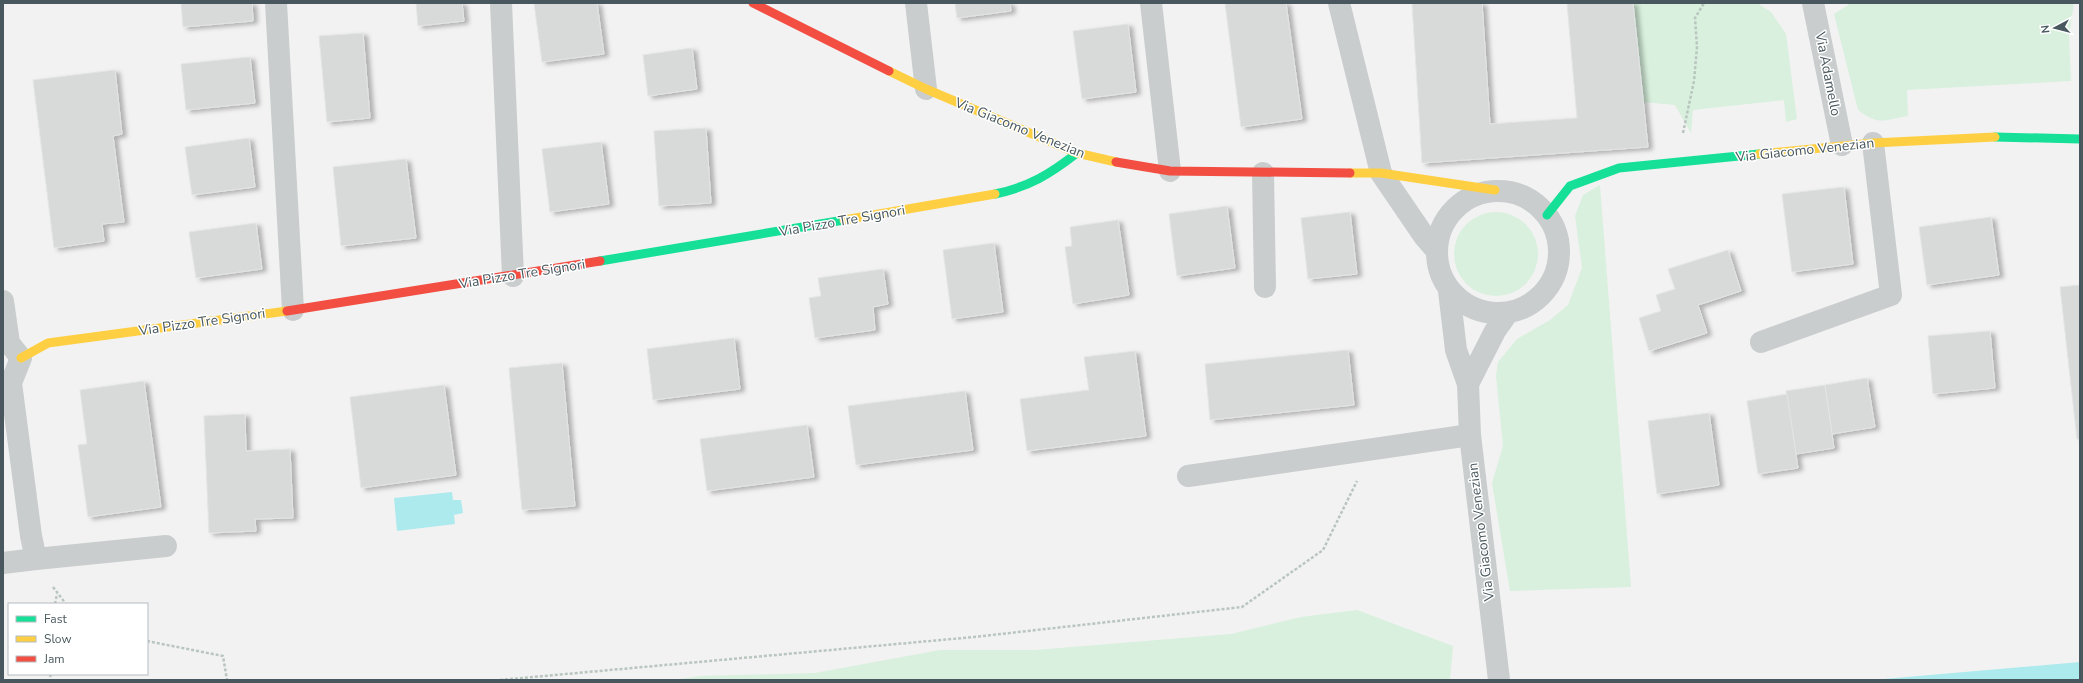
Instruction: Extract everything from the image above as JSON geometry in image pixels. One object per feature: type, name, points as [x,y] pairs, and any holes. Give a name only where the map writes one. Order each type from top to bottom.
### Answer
[{"type":"street","points":[[276,3],[294,310]]},
{"type":"street","points":[[502,3],[513,276]]},
{"type":"street","name":"Via Giacomo Venezian","points":[[753,3],[926,89],[1077,153],[1128,165],[1170,171],[1381,173],[1515,192],[1533,201],[1547,215],[1557,234],[1560,255],[1555,276],[1544,294],[1527,307],[1507,314],[1485,313],[1465,305],[1450,291],[1439,271],[1436,250],[1439,232],[1448,215],[1461,202],[1477,194],[1496,190]]},
{"type":"street","points":[[916,3],[926,89]]},
{"type":"street","points":[[1151,3],[1170,171]]},
{"type":"street","points":[[1339,3],[1381,173],[1424,236],[1436,250]]},
{"type":"street","name":"Via Adamello","points":[[1813,3],[1842,145]]},
{"type":"street","name":"Via Giacomo Venezian","points":[[1547,215],[1570,186],[1619,168],[1873,143],[2003,137],[2080,139]]},
{"type":"street","points":[[1761,342],[1891,295],[1873,143]]},
{"type":"street","name":"Via Pizzo Tre Signori","points":[[21,358],[48,343],[294,310],[513,276],[1015,190],[1050,174],[1077,153]]},
{"type":"street","points":[[1263,173],[1265,288]]},
{"type":"street","name":"Via Giacomo Venezian","points":[[1450,291],[1456,350],[1468,384],[1470,435],[1499,680]]},
{"type":"street","points":[[3,301],[9,342],[21,358],[11,383],[31,536],[36,560]]},
{"type":"street","name":"Via Giacomo Venezian","points":[[1468,384],[1495,331],[1507,314]]},
{"type":"street","points":[[1188,476],[1470,435]]},
{"type":"street","points":[[3,563],[166,546]]},
{"type":"path","points":[[1678,163],[1694,81],[1697,47],[1695,18],[1704,3]]},
{"type":"path","points":[[500,680],[966,638],[1242,608],[1323,550],[1354,489],[1369,450]]},
{"type":"path","points":[[55,603],[57,594]]},
{"type":"path","points":[[148,641],[223,656],[227,680]]},
{"type":"green space","points":[[1633,3],[1757,3],[1771,12],[1786,34],[1797,119],[1786,122],[1784,100],[1693,110],[1691,133],[1675,105],[1643,102]]},
{"type":"green space","points":[[1851,3],[2074,3],[2069,35],[2071,81],[1907,90],[1908,116],[1887,120],[1877,120],[1871,118],[1858,110],[1834,14]]},
{"type":"green space","points":[[1600,185],[1631,587],[1510,591],[1492,483],[1503,446],[1496,376],[1498,362],[1517,339],[1550,320],[1568,305],[1582,268],[1575,216],[1583,195]]},
{"type":"green space","points":[[1496,212],[1512,215],[1526,224],[1535,238],[1538,254],[1535,270],[1526,284],[1512,293],[1496,296],[1480,293],[1466,284],[1457,270],[1454,254],[1457,238],[1466,224],[1480,215]]},
{"type":"green space","points":[[1357,610],[1453,646],[1450,680],[672,680],[701,676],[815,673],[940,650],[1035,650],[1231,634],[1301,617]]},
{"type":"water","points":[[452,492],[453,500],[461,500],[463,513],[454,515],[455,524],[397,531],[394,498]]},
{"type":"water","points":[[2080,662],[2080,680],[1872,680]]},
{"type":"building","points":[[181,3],[252,3],[253,21],[183,27]]},
{"type":"building","points":[[416,3],[462,3],[464,21],[418,26]]},
{"type":"building","points":[[534,3],[597,3],[604,54],[542,62]]},
{"type":"building","points":[[955,3],[1010,3],[1011,11],[957,18]]},
{"type":"building","points":[[1225,3],[1286,3],[1302,119],[1241,127]]},
{"type":"building","points":[[1412,3],[1482,3],[1490,124],[1577,118],[1567,3],[1633,3],[1648,147],[1422,163]]},
{"type":"building","points":[[1128,24],[1136,92],[1082,99],[1073,31]]},
{"type":"building","points":[[363,33],[370,118],[327,122],[319,36]]},
{"type":"building","points":[[692,48],[697,89],[648,96],[643,55]]},
{"type":"building","points":[[250,57],[255,103],[186,110],[181,64]]},
{"type":"building","points":[[115,70],[122,134],[113,136],[124,222],[102,224],[104,241],[54,248],[33,80]]},
{"type":"building","points":[[706,128],[711,203],[659,206],[654,131]]},
{"type":"building","points":[[249,138],[255,187],[192,195],[185,147]]},
{"type":"building","points":[[601,142],[609,204],[550,212],[542,149]]},
{"type":"building","points":[[406,159],[416,238],[341,246],[333,167]]},
{"type":"building","points":[[1844,187],[1853,264],[1792,272],[1782,194]]},
{"type":"building","points":[[1227,206],[1235,268],[1177,276],[1169,214]]},
{"type":"building","points":[[1350,212],[1357,274],[1308,279],[1301,218]]},
{"type":"building","points":[[1991,217],[1999,275],[1927,285],[1919,227]]},
{"type":"building","points":[[1118,220],[1129,295],[1073,304],[1065,247],[1072,246],[1070,227]]},
{"type":"building","points":[[256,223],[262,269],[196,278],[189,232]]},
{"type":"building","points":[[994,243],[1003,312],[952,319],[943,250]]},
{"type":"building","points":[[1728,250],[1741,291],[1698,305],[1707,333],[1649,351],[1639,318],[1661,311],[1656,295],[1675,289],[1668,269]]},
{"type":"building","points":[[883,269],[888,304],[873,307],[875,330],[815,338],[809,298],[821,296],[818,278]]},
{"type":"building","points":[[2080,285],[2080,439],[2077,439],[2060,287]]},
{"type":"building","points":[[1990,331],[1995,388],[1933,394],[1928,336]]},
{"type":"building","points":[[734,338],[740,389],[653,400],[647,349]]},
{"type":"building","points":[[1348,350],[1354,405],[1210,420],[1205,364]]},
{"type":"building","points":[[1135,351],[1146,436],[1027,451],[1020,399],[1089,390],[1084,357]]},
{"type":"building","points":[[562,363],[575,506],[522,510],[509,368]]},
{"type":"building","points":[[1867,378],[1875,427],[1832,434],[1825,385]]},
{"type":"building","points":[[144,381],[161,507],[88,517],[78,445],[87,444],[80,390]]},
{"type":"building","points":[[444,385],[456,475],[361,488],[350,397]]},
{"type":"building","points":[[1825,385],[1834,448],[1796,454],[1786,391]]},
{"type":"building","points":[[965,391],[973,450],[856,465],[848,406]]},
{"type":"building","points":[[1787,394],[1798,468],[1758,474],[1747,401]]},
{"type":"building","points":[[1709,413],[1719,485],[1657,494],[1648,421]]},
{"type":"building","points":[[245,414],[246,451],[290,449],[293,518],[255,519],[256,531],[209,533],[204,416]]},
{"type":"building","points":[[807,425],[814,477],[707,491],[700,439]]},
{"type":"traffic: fast","points":[[1995,137],[2080,139]]},
{"type":"traffic: fast","points":[[995,194],[1018,188],[1039,179],[1077,153]]},
{"type":"traffic: fast","points":[[1547,215],[1570,186],[1619,168],[1759,154]]},
{"type":"traffic: fast","points":[[600,261],[844,220]]},
{"type":"traffic: slow","points":[[889,71],[926,89],[1077,153],[1116,162]]},
{"type":"traffic: slow","points":[[1759,154],[1873,143],[1995,137]]},
{"type":"traffic: slow","points":[[1350,173],[1381,173],[1495,190]]},
{"type":"traffic: slow","points":[[844,220],[995,194]]},
{"type":"traffic: slow","points":[[21,358],[48,343],[287,311]]},
{"type":"traffic: jam","points":[[753,3],[889,71]]},
{"type":"traffic: jam","points":[[1116,162],[1170,171],[1350,173]]},
{"type":"traffic: jam","points":[[287,311],[600,261]]}]
